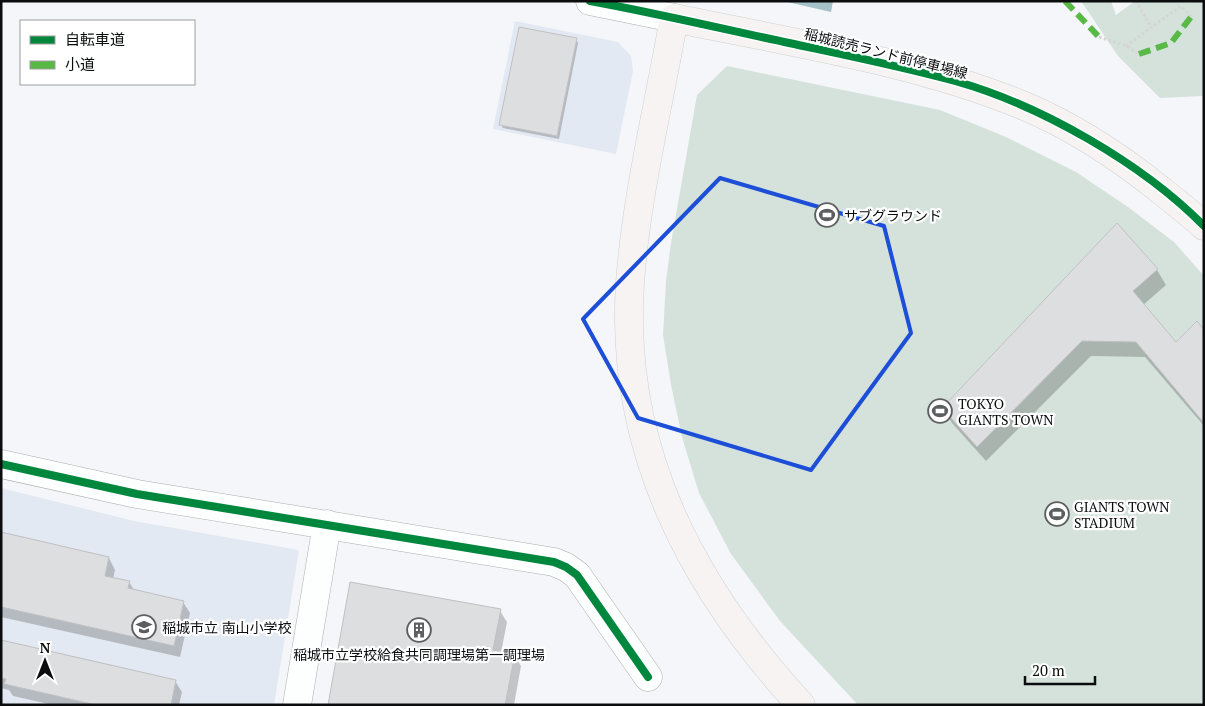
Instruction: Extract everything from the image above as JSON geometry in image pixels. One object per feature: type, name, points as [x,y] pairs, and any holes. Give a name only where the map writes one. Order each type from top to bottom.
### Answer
[{"type":"main road","name":"稲城読売ランド前停車場線","points":[[674,18],[889,64],[957,82],[1023,106],[1085,137],[1142,174],[1204,226]]},
{"type":"main road","points":[[674,18],[634,238],[630,325],[638,407],[646,444],[662,492],[679,533],[704,579],[739,631],[801,705]]},
{"type":"street","points":[[590,1],[674,18]]},
{"type":"street","points":[[1,464],[137,494],[554,562],[566,567],[577,575],[648,677]]},
{"type":"street","points":[[297,705],[327,524]]},
{"type":"path","points":[[1136,1],[1150,28]]},
{"type":"path","points":[[1126,46],[1181,6],[1192,17]]},
{"type":"path","points":[[1099,37],[1126,46],[1138,54]]},
{"type":"highlighted area","points":[[720,178],[884,226],[911,333],[811,470],[638,418],[583,319]]},
{"type":"shaded area","points":[[1081,1],[1111,1],[1116,15],[1135,1],[1204,1],[1204,96],[1160,98],[1118,56]]},
{"type":"shaded area","points":[[515,21],[618,42],[631,56],[633,71],[616,154],[493,129]]},
{"type":"shaded area","name":"TOKYO GIANTS TOWN","points":[[727,66],[940,110],[1006,137],[1076,172],[1128,207],[1174,242],[1204,276],[1204,705],[858,705],[780,621],[731,554],[699,493],[682,437],[663,335],[666,281],[671,243],[697,95]]},
{"type":"shaded area","name":"稲城市立 南山小学校","points":[[1,488],[134,521],[299,550],[274,705],[1,705]]},
{"type":"water","points":[[783,1],[833,1],[831,12]]},
{"type":"building","points":[[519,27],[577,38],[557,136],[499,125]]},
{"type":"building","points":[[1117,223],[1158,269],[1133,291],[1176,342],[1197,321],[1204,330],[1204,423],[1136,342],[1082,341],[977,447],[942,408]]},
{"type":"building","points":[[1,532],[109,557],[105,576],[130,581],[128,588],[184,601],[174,646],[1,607]]},
{"type":"building","name":"稲城市立学校給食共同調理場第一調理場","points":[[350,582],[501,609],[493,650],[515,654],[505,705],[328,705]]},
{"type":"building","points":[[1,640],[176,680],[171,705],[96,705],[4,684],[6,679],[1,678]]},
{"type":"marked path","points":[[1065,1],[1099,37]]},
{"type":"marked path","points":[[1139,54],[1171,43],[1191,17]]},
{"type":"cycle path","points":[[590,1],[893,66],[955,81],[988,92],[1021,105],[1088,139],[1151,180],[1204,226]]},
{"type":"cycle path","points":[[1,464],[137,494],[554,562],[566,567],[577,575],[648,677]]},
{"type":"place","name":"サブグラウンド","points":[[827,215]]},
{"type":"place","name":"TOKYO GIANTS TOWN","points":[[940,411]]},
{"type":"place","name":"GIANTS TOWN STADIUM","points":[[1057,514]]},
{"type":"place","name":"稲城市立 南山小学校","points":[[144,627]]},
{"type":"place","name":"稲城市立学校給食共同調理場第一調理場","points":[[419,630]]}]
